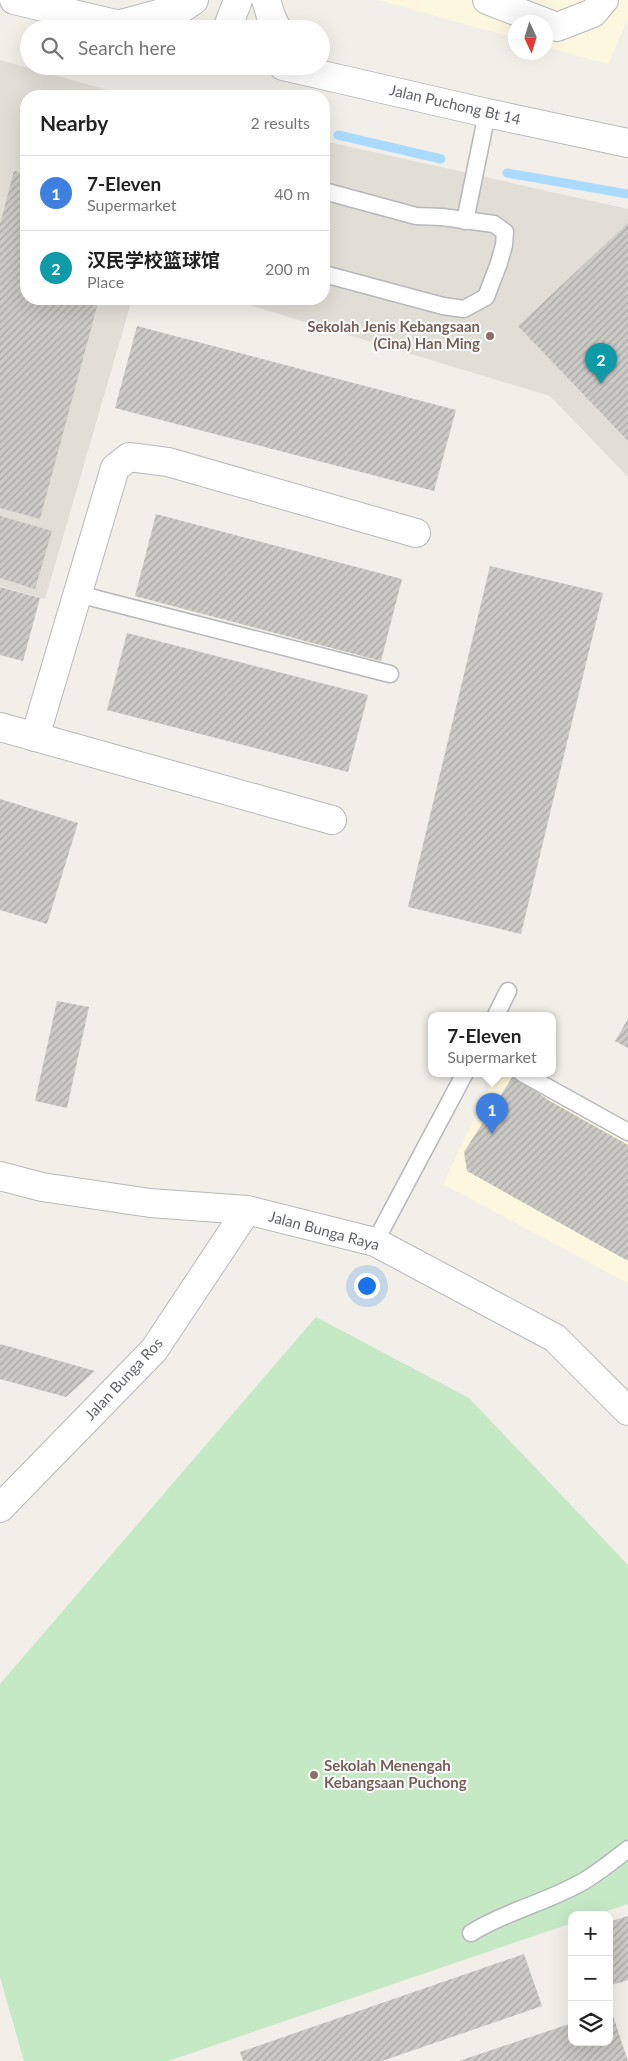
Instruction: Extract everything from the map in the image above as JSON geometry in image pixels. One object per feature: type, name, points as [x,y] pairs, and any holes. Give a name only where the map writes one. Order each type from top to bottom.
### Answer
[{"type":"street","points":[[14,0],[102,20]]},
{"type":"street","points":[[146,20],[184,7],[194,0]]},
{"type":"street","points":[[230,20],[238,0]]},
{"type":"street","points":[[266,0],[273,20]]},
{"type":"street","points":[[487,0],[558,27],[593,13],[604,0]]},
{"type":"street","name":"Jalan Puchong Bt 14","points":[[330,74],[487,113],[628,143]]},
{"type":"street","points":[[35,737],[115,468],[130,457],[168,462],[416,533]]},
{"type":"street","points":[[0,727],[332,820]]},
{"type":"street","name":"Jalan Bunga Raya","points":[[0,1176],[42,1187],[150,1203],[247,1210],[376,1242],[555,1338],[628,1411]]},
{"type":"street","name":"Jalan Bunga Ros","points":[[0,1508],[154,1350],[247,1210]]},
{"type":"lane","points":[[465,221],[487,113]]},
{"type":"lane","points":[[330,193],[416,216],[442,217],[494,224],[505,232],[499,263],[486,297],[464,309],[443,306],[330,276]]},
{"type":"lane","points":[[78,594],[390,674]]},
{"type":"lane","points":[[498,1012],[508,991]]},
{"type":"lane","points":[[376,1242],[463,1077]]},
{"type":"lane","points":[[529,1077],[628,1132]]},
{"type":"lane","points":[[471,1933],[584,1881],[628,1849]]},
{"type":"shaded area","points":[[379,0],[628,0],[628,19],[608,64],[553,49],[553,15],[508,15],[508,36]]},
{"type":"shaded area","points":[[0,60],[20,66],[20,75],[54,75],[108,90],[20,90],[20,305],[130,305],[45,599],[0,586]]},
{"type":"shaded area","name":"Sekolah Jenis Kebangsaan (Cina) Han Ming","points":[[330,142],[628,209],[628,477],[550,396],[249,305],[330,305]]},
{"type":"shaded area","points":[[494,1077],[515,1077],[628,1140],[628,1283],[443,1184]]},
{"type":"green space","name":"Sekolah Menengah Kebangsaan Puchong","points":[[316,1317],[469,1398],[628,1565],[628,1904],[607,1911],[568,1911],[568,1924],[168,2061],[24,2061],[0,1977],[0,1684]]},
{"type":"building","points":[[14,171],[20,172],[20,305],[97,305],[40,519],[0,508],[0,224]]},
{"type":"building","points":[[628,223],[628,441],[518,326]]},
{"type":"building","points":[[137,326],[456,410],[434,491],[115,408]]},
{"type":"building","points":[[156,514],[402,579],[381,661],[135,596]]},
{"type":"building","points":[[0,516],[52,531],[35,589],[0,578]]},
{"type":"building","points":[[490,566],[603,593],[521,934],[408,907]]},
{"type":"building","points":[[0,587],[40,598],[23,661],[0,655]]},
{"type":"building","points":[[127,633],[368,695],[348,772],[107,710]]},
{"type":"building","points":[[0,799],[78,823],[47,924],[0,910]]},
{"type":"building","points":[[57,1001],[89,1007],[67,1108],[35,1101]]},
{"type":"building","points":[[628,1019],[628,1048],[615,1041]]},
{"type":"building","points":[[512,1077],[550,1101],[628,1145],[628,1261],[467,1171],[464,1152]]},
{"type":"building","points":[[0,1344],[95,1371],[66,1397],[0,1379]]},
{"type":"building","points":[[628,1916],[628,1980],[613,1985],[613,1956],[613,1921]]},
{"type":"building","points":[[524,1954],[542,2006],[382,2061],[243,2061],[240,2052]]},
{"type":"building","points":[[613,2016],[628,2061],[459,2061],[568,2024],[568,2046],[613,2046]]},
{"type":"waterway","points":[[338,135],[441,159]]},
{"type":"waterway","points":[[507,173],[628,194]]},
{"type":"place","name":"Sekolah Jenis Kebangsaan (Cina) Han Ming","points":[[490,336]]},
{"type":"place","name":"汉民学校篮球馆","points":[[601,384]]},
{"type":"place","name":"7-Eleven","points":[[492,1134]]},
{"type":"place","name":"Sekolah Menengah Kebangsaan Puchong","points":[[314,1775]]}]
